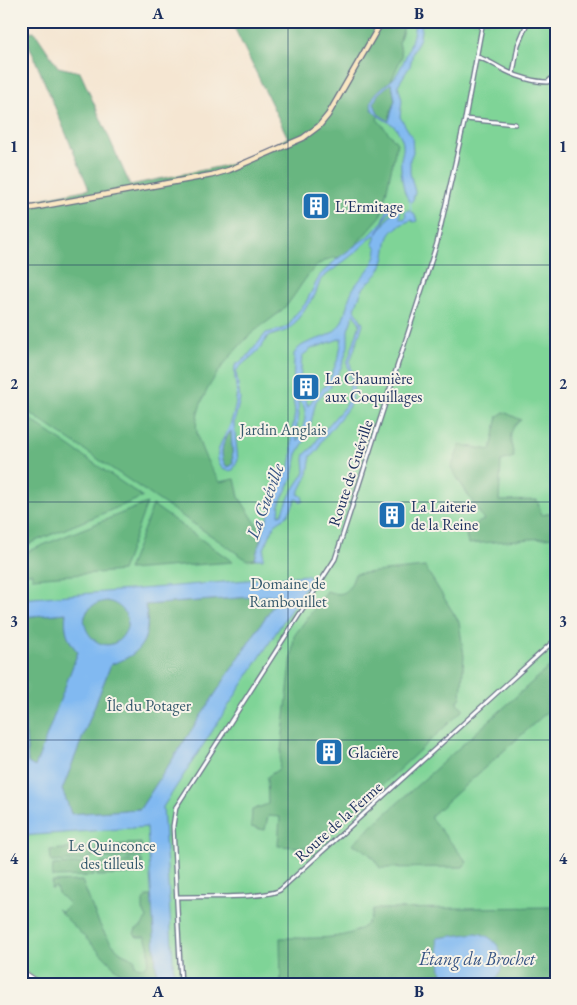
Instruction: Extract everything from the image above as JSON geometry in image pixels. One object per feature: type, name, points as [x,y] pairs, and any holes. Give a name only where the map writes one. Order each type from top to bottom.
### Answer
[{"type":"main road","points":[[21,210],[212,175],[244,165],[303,138],[319,126],[328,115],[382,21]]},
{"type":"street","name":"Route de Guéville","points":[[181,984],[173,826],[176,807],[335,558],[437,243],[465,119],[484,21]]},
{"type":"street","points":[[513,74],[518,45],[528,21]]},
{"type":"street","points":[[477,57],[513,74],[542,82],[548,82],[556,74]]},
{"type":"street","points":[[465,119],[516,124]]},
{"type":"street","name":"Route de la Ferme","points":[[177,897],[257,895],[280,890],[556,639]]},
{"type":"street","points":[[21,971],[41,984]]},
{"type":"green space","points":[[231,21],[406,21],[399,42],[402,56],[390,83],[392,84],[395,100],[390,113],[390,121],[379,115],[377,119],[397,143],[381,216],[344,258],[334,258],[317,266],[286,306],[254,331],[225,363],[211,384],[200,406],[196,426],[197,434],[207,460],[220,482],[235,479],[239,497],[257,525],[260,534],[255,559],[247,560],[21,407],[21,203],[89,189],[24,33],[34,31],[58,67],[80,72],[130,185],[233,164],[288,138]],"holes":[[[310,191],[325,197],[327,212],[318,216],[311,215],[300,205],[300,200]]]},
{"type":"green space","name":"Domaine de Rambouillet","points":[[386,21],[556,21],[556,984],[44,984],[21,969],[21,215],[223,177],[313,137]]},
{"type":"green space","points":[[504,412],[521,420],[511,432],[514,457],[501,461],[499,501],[537,500],[542,515],[556,512],[556,537],[468,544],[465,529],[484,520],[451,468],[460,445],[491,450],[498,416]]},
{"type":"green space","points":[[21,413],[143,497],[21,547]]},
{"type":"green space","points":[[231,431],[233,463],[227,467],[224,463],[222,449],[225,439]]},
{"type":"green space","points":[[147,503],[122,571],[32,578],[32,573],[24,573],[21,567],[21,554]]},
{"type":"green space","points":[[153,505],[233,562],[128,570]]},
{"type":"green space","points":[[425,567],[459,622],[464,656],[461,697],[457,703],[464,709],[315,848],[278,846],[280,817],[268,816],[265,830],[251,827],[252,810],[268,804],[267,777],[279,769],[294,636],[327,591],[338,594],[346,591],[351,585],[355,574]]},
{"type":"green space","name":"Île du Potager","points":[[277,595],[278,598],[140,809],[71,814],[62,790],[111,664],[131,656],[143,643],[147,626],[145,605]]},
{"type":"green space","points":[[106,601],[118,605],[124,611],[128,623],[124,635],[118,641],[106,645],[94,641],[88,635],[84,623],[88,611],[94,605]]},
{"type":"green space","points":[[66,613],[65,624],[67,634],[78,652],[36,767],[28,764],[21,676],[21,617]]},
{"type":"green space","points":[[550,666],[556,670],[556,704],[430,817],[467,862],[463,867],[380,868],[368,853],[352,844]]},
{"type":"green space","name":"Le Quinconce des tilleuls","points":[[141,843],[142,857],[102,859],[101,856],[96,856],[96,846]]},
{"type":"green space","points":[[92,847],[93,857],[88,857],[88,860],[51,862],[50,850]]},
{"type":"green space","points":[[142,860],[143,874],[97,876],[97,865],[101,865],[101,863]]},
{"type":"green space","points":[[89,863],[89,866],[93,866],[94,876],[52,877],[53,865]]},
{"type":"green space","points":[[82,881],[101,927],[111,943],[120,952],[135,960],[135,966],[145,967],[149,960],[149,948],[145,937],[137,937],[134,934],[136,929],[141,927],[147,918],[143,910],[143,901],[147,896],[152,896],[157,980],[160,981],[160,984],[131,984],[57,909],[62,912],[69,904],[58,893],[56,887],[51,889],[52,882]]},
{"type":"green space","points":[[556,907],[556,984],[281,984],[280,938],[320,938],[349,934],[361,929],[369,921],[373,909]]},
{"type":"water","points":[[415,21],[422,21],[420,38],[413,52],[410,66],[398,85],[402,100],[400,117],[412,137],[413,152],[410,159],[410,173],[415,192],[411,202],[406,195],[403,182],[401,159],[403,142],[398,130],[375,113],[371,105],[376,93],[394,78],[401,67],[411,43]],"holes":[[[392,84],[395,100],[389,121],[378,114],[374,103],[378,94]]]},
{"type":"water","points":[[393,205],[377,234],[397,206],[400,208],[400,218],[404,219],[406,217],[405,212],[408,210],[414,213],[417,221],[413,222],[412,220],[393,230],[387,242],[383,264],[378,273],[364,287],[355,309],[363,324],[350,362],[354,384],[352,398],[348,408],[321,442],[319,449],[311,456],[308,474],[298,494],[302,496],[303,501],[296,499],[288,515],[275,524],[264,549],[263,559],[255,559],[278,489],[290,466],[295,412],[293,398],[294,354],[297,349],[306,343],[328,335],[338,328],[352,291],[374,260],[377,248],[373,244],[376,236],[374,235],[356,252],[321,279],[315,295],[292,327],[267,337],[258,351],[236,371],[240,399],[234,423],[238,460],[233,470],[227,470],[220,465],[218,454],[235,408],[235,365],[246,358],[266,333],[289,325],[305,304],[320,275],[337,259],[371,234],[383,221],[387,210]],"holes":[[[354,313],[360,324],[347,363],[351,379],[348,398],[345,406],[320,435],[313,447],[305,454],[305,472],[290,495],[282,514],[279,515],[280,502],[293,477],[297,454],[308,435],[316,401],[330,387],[342,366],[348,346],[348,330]],[[342,338],[339,356],[331,376],[308,406],[300,380],[302,356],[311,349]],[[298,400],[302,404],[305,414],[298,441],[295,435],[299,416]],[[231,431],[233,463],[227,467],[224,463],[222,449]]]},
{"type":"water","points":[[308,575],[310,580],[163,807],[174,976],[167,981],[157,980],[147,827],[21,836],[21,676],[28,763],[35,767],[78,652],[67,634],[65,624],[66,613],[21,617],[21,599]],"holes":[[[277,595],[278,598],[140,809],[71,814],[62,790],[111,664],[131,655],[143,643],[147,626],[145,605]],[[106,601],[112,602],[121,608],[127,617],[128,623],[124,634],[115,643],[105,645],[96,641],[89,634],[85,624],[85,614],[92,606]]]},
{"type":"water","name":"Étang du Brochet","points":[[476,933],[485,935],[498,946],[502,961],[497,977],[491,984],[443,984],[437,938]]},
{"type":"waterway","name":"La Guéville","points":[[410,201],[411,212]]},
{"type":"place","name":"L'Ermitage","points":[[316,206]]},
{"type":"place","name":"La Chaumière aux Coquillages","points":[[306,387]]},
{"type":"place","name":"La Laiterie de la Reine","points":[[392,515]]},
{"type":"place","name":"Glacière","points":[[329,752]]},
{"type":"park label","name":"Jardin Anglais","points":[[283,429]]}]
